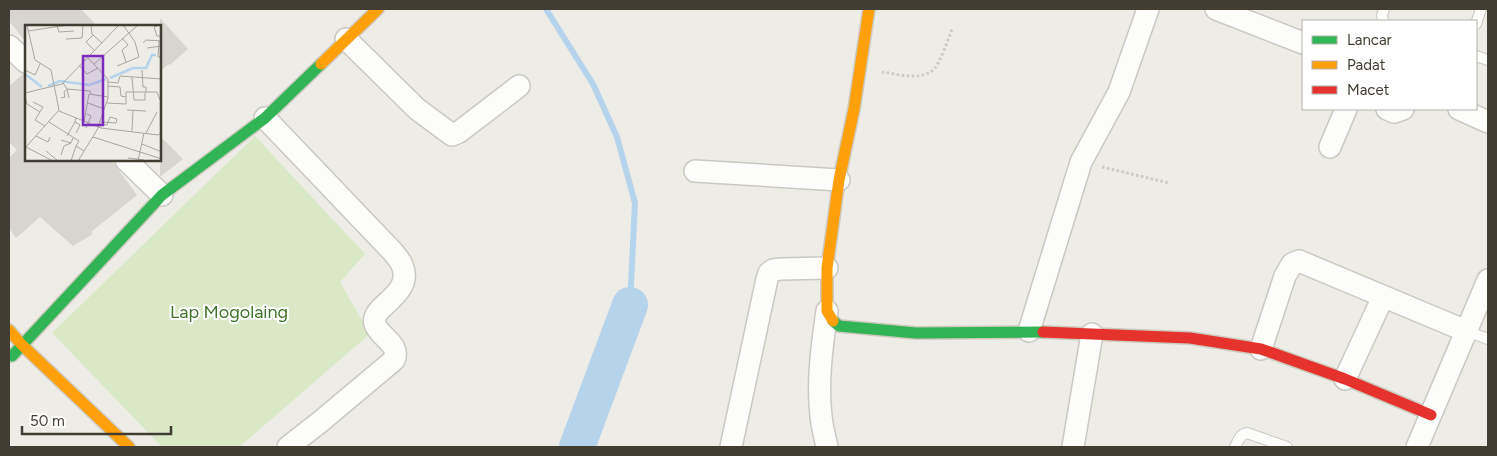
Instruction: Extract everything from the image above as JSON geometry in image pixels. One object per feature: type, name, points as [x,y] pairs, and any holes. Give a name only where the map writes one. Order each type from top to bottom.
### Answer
[{"type":"main road","points":[[13,357],[162,195],[266,118],[378,9]]},
{"type":"main road","points":[[869,9],[854,109],[839,180],[827,268],[827,311],[833,321],[839,326],[916,333],[1029,331],[1190,338],[1261,349],[1345,379],[1431,415]]},
{"type":"main road","points":[[9,330],[22,345],[129,447]]},
{"type":"street","points":[[1029,331],[1081,162],[1119,92],[1148,9]]},
{"type":"street","points":[[1216,9],[1302,43]]},
{"type":"street","points":[[346,40],[417,109],[452,135],[459,132],[519,86]]},
{"type":"street","points":[[9,46],[25,61]]},
{"type":"street","points":[[1330,147],[1346,110]]},
{"type":"street","points":[[1461,110],[1488,122]]},
{"type":"street","points":[[266,118],[393,252],[402,266],[404,275],[400,291],[377,312],[375,317],[375,325],[393,346],[394,360],[288,447]]},
{"type":"street","points":[[127,161],[162,195]]},
{"type":"street","points":[[695,171],[839,180]]},
{"type":"street","points":[[1261,349],[1285,276],[1288,269],[1299,260],[1466,331]]},
{"type":"street","points":[[731,447],[753,349],[762,298],[769,273],[780,269],[827,268]]},
{"type":"street","points":[[1417,447],[1488,280]]},
{"type":"street","points":[[1345,379],[1383,297]]},
{"type":"street","points":[[826,447],[821,416],[820,375],[827,311]]},
{"type":"street","points":[[1073,447],[1092,334]]},
{"type":"lane","points":[[1477,21],[1481,9]]},
{"type":"lane","points":[[1466,331],[1488,339]]},
{"type":"lane","points":[[1235,447],[1241,436],[1247,433],[1287,447]]},
{"type":"path","points":[[859,69],[919,76],[927,74],[936,68],[952,29]]},
{"type":"path","points":[[1081,162],[1169,183]]},
{"type":"green space","name":"Lap Mogolaing","points":[[255,136],[365,254],[340,282],[370,334],[239,447],[162,447],[52,333]]},
{"type":"building","points":[[9,9],[81,9],[96,25],[25,25],[25,41],[9,21]]},
{"type":"building","points":[[160,18],[188,49],[161,70],[161,25]]},
{"type":"building","points":[[25,74],[25,161],[112,161],[137,195],[91,232],[93,234],[73,246],[40,217],[16,238],[9,228],[9,158],[17,150],[9,142],[9,86]]},
{"type":"building","points":[[161,137],[183,159],[160,176],[161,161]]},
{"type":"waterway","points":[[546,9],[593,84],[617,137],[635,203],[630,305]]},
{"type":"waterway","points":[[577,447],[630,305]]},
{"type":"traffic: fast","points":[[12,356],[162,195],[265,118],[321,64]]},
{"type":"traffic: fast","points":[[833,321],[839,326],[916,333],[1043,332]]},
{"type":"traffic: slow","points":[[321,64],[378,9]]},
{"type":"traffic: slow","points":[[833,321],[827,311],[827,268],[839,180],[854,109],[869,9]]},
{"type":"traffic: slow","points":[[9,330],[22,345],[129,447]]},
{"type":"traffic: jam","points":[[1043,332],[1190,338],[1261,349],[1345,379],[1431,415]]}]
